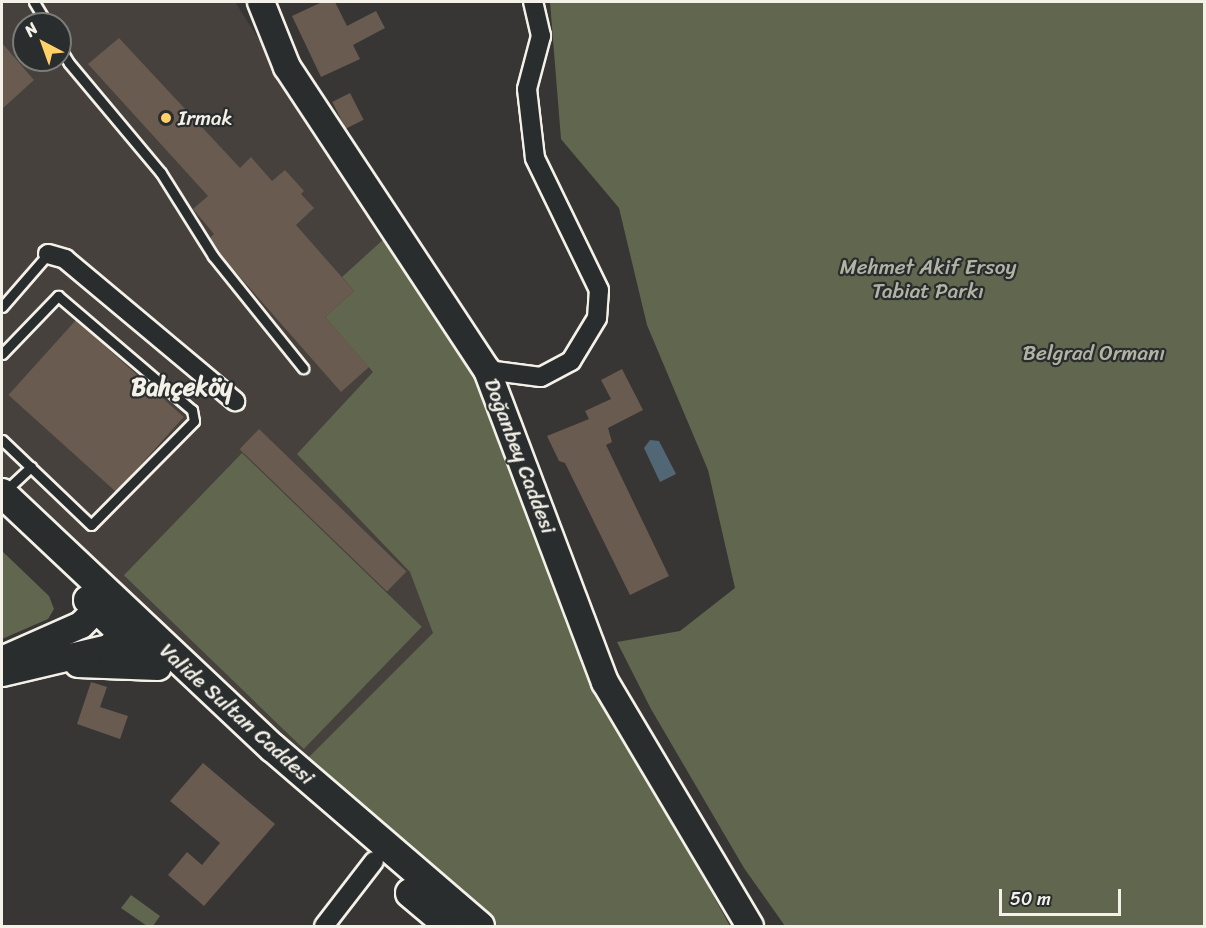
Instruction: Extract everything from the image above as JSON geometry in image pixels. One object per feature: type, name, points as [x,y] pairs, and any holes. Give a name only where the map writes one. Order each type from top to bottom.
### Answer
[{"type":"main road","name":"Valide Sultan Caddesi","points":[[2,502],[97,609],[125,623],[158,667],[449,927]]},
{"type":"main road","name":"Valide Sultan Caddesi","points":[[2,502],[125,623],[480,927]]},
{"type":"street","name":"Doğanbey Caddesi","points":[[261,2],[287,67],[487,370],[605,682],[750,927]]},
{"type":"street","points":[[487,370],[542,377],[571,361],[597,318],[599,290],[535,158],[527,89],[541,36],[533,2]]},
{"type":"street","points":[[48,254],[65,259],[234,401]]},
{"type":"street","points":[[2,660],[81,625],[97,609]]},
{"type":"street","points":[[2,673],[54,663],[109,648],[125,623]]},
{"type":"street","points":[[54,663],[158,667]]},
{"type":"street","points":[[324,927],[374,861]]},
{"type":"lane","points":[[72,63],[161,173],[213,256],[303,368]]},
{"type":"lane","points":[[2,308],[48,254]]},
{"type":"lane","points":[[2,354],[58,296],[192,410],[194,421],[91,525],[2,440]]},
{"type":"lane","points":[[2,502],[31,467]]},
{"type":"shaded area","points":[[2,2],[235,2],[479,384],[582,659],[730,926],[388,839],[2,478]]},
{"type":"green space","name":"Mehmet Akif Ersoy Tabiat Parkı","points":[[550,2],[1204,2],[1204,926],[785,926],[744,868],[651,709],[617,642],[680,631],[735,588],[708,470],[647,325],[619,208],[561,139]]},
{"type":"green space","points":[[385,238],[479,384],[582,659],[730,926],[493,926],[305,761],[433,633],[410,572],[297,454],[373,372],[325,317],[354,291],[342,277]]},
{"type":"green space","points":[[242,453],[422,627],[304,749],[124,575]]},
{"type":"green space","points":[[2,551],[49,596],[54,609],[48,619],[2,639]]},
{"type":"green space","points":[[131,895],[160,916],[153,926],[147,926],[121,908]]},
{"type":"water","points":[[650,440],[659,441],[676,474],[660,482],[644,448]]},
{"type":"building","points":[[322,2],[335,2],[347,26],[376,11],[385,28],[353,45],[360,59],[321,77],[292,16]]},
{"type":"building","points":[[119,38],[240,168],[251,157],[272,181],[285,170],[304,191],[301,194],[314,208],[296,225],[354,291],[325,317],[369,367],[341,392],[218,252],[210,238],[214,234],[193,209],[208,196],[88,64]]},
{"type":"building","points":[[2,43],[12,55],[12,72],[27,72],[34,80],[2,109]]},
{"type":"building","points":[[350,93],[364,120],[346,129],[332,102]]},
{"type":"building","points":[[76,320],[184,417],[116,492],[8,395]]},
{"type":"building","points":[[622,369],[643,410],[608,428],[612,442],[606,445],[669,576],[630,595],[565,463],[559,461],[547,436],[589,419],[585,411],[611,399],[601,380]]},
{"type":"building","points":[[259,429],[406,571],[387,592],[240,449]]},
{"type":"building","points":[[91,682],[107,687],[100,707],[128,716],[120,739],[77,724]]},
{"type":"building","points":[[203,763],[275,824],[204,906],[168,875],[187,852],[202,865],[220,843],[170,801]]},
{"type":"place","name":"Irmak","points":[[166,118]]},
{"type":"district","name":"Bahçeköy","points":[[182,388]]},
{"type":"park label","name":"Belgrad Ormanı","points":[[1094,353]]}]
